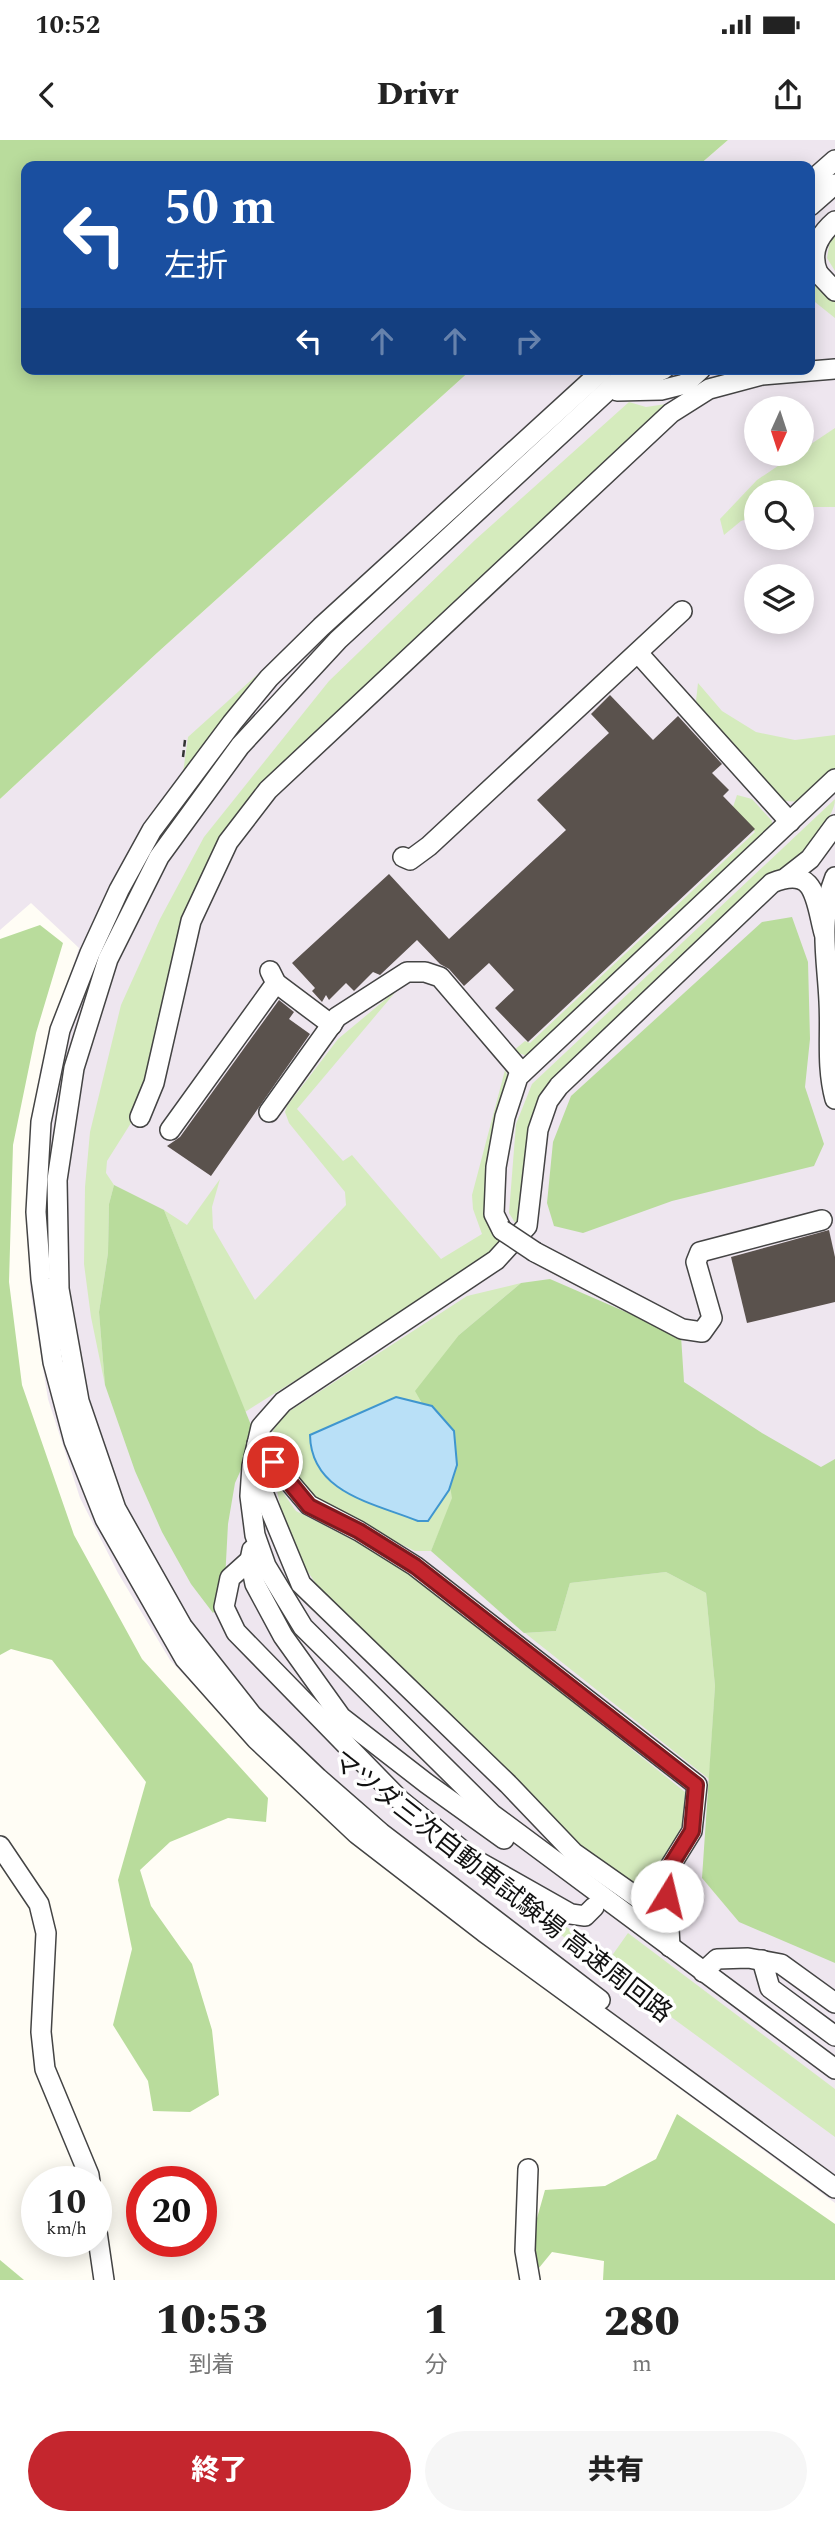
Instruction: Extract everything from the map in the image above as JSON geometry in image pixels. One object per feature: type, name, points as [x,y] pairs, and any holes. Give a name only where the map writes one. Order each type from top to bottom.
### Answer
[{"type":"street","points":[[815,178],[835,160]]},
{"type":"street","points":[[815,202],[835,184]]},
{"type":"street","points":[[815,248],[825,230],[835,221]]},
{"type":"street","points":[[815,273],[835,291]]},
{"type":"street","points":[[815,371],[835,369]]},
{"type":"street","points":[[597,375],[321,627],[269,678],[152,830],[119,890],[90,953],[60,1030],[41,1122],[36,1212],[41,1279],[53,1362],[74,1441],[105,1519],[185,1659],[256,1739],[356,1834],[484,1932],[835,2188]]},
{"type":"street","name":"マツダ三次自動車試験場 高速周回路","points":[[624,375],[338,640],[240,747],[159,857],[108,959],[74,1068],[57,1180],[59,1289],[79,1401],[116,1509],[183,1626],[252,1715],[381,1833],[650,2038],[835,2174]]},
{"type":"street","points":[[596,401],[651,375]]},
{"type":"street","points":[[617,391],[661,390],[685,384],[695,375]]},
{"type":"street","points":[[140,1117],[154,1083],[191,921],[229,842],[268,790],[671,413],[709,389],[762,375]]},
{"type":"street","points":[[403,857],[410,860],[429,846],[682,611]]},
{"type":"street","points":[[638,653],[790,822]]},
{"type":"street","points":[[821,1220],[700,1252],[696,1262],[712,1318],[702,1332],[682,1329],[536,1252],[502,1230],[494,1214],[496,1167],[505,1117],[518,1077],[835,779]]},
{"type":"street","points":[[598,1902],[492,1814],[303,1627],[266,1566],[255,1535],[250,1496],[252,1466],[261,1427],[283,1402],[496,1260],[527,1226],[538,1130],[548,1101],[559,1086],[772,883],[787,877],[810,859],[835,825]]},
{"type":"street","points":[[787,877],[801,877],[813,888],[824,933],[830,1003],[829,1075],[835,1099]]},
{"type":"street","points":[[824,933],[827,897],[835,877]]},
{"type":"street","points":[[269,1112],[337,1017],[407,972],[425,972],[440,977],[522,1073]]},
{"type":"street","points":[[170,1130],[273,977],[332,1025]]},
{"type":"street","points":[[257,1444],[309,1506],[359,1531],[415,1566],[696,1785],[692,1831],[666,1873],[670,1947]]},
{"type":"street","points":[[252,1466],[301,1584],[508,1784],[568,1847],[668,1919]]},
{"type":"street","points":[[255,1535],[250,1560],[254,1584],[278,1627],[341,1717],[426,1783],[598,1902],[670,1947],[835,2069]]},
{"type":"street","points":[[250,1560],[230,1578],[228,1588],[225,1607],[236,1632],[400,1800],[472,1858],[571,1914],[585,1916],[598,1902]]},
{"type":"street","points":[[0,1846],[39,1904],[46,1933],[41,2032],[45,2069],[85,2166]]},
{"type":"street","points":[[704,1972],[717,1959],[748,1958],[781,1964],[835,2003]]},
{"type":"street","points":[[762,1961],[770,1989],[835,2036]]},
{"type":"street","points":[[528,2169],[525,2251],[530,2280]]},
{"type":"street","points":[[101,2257],[104,2280]]},
{"type":"shaded area","points":[[728,140],[835,140],[835,2203],[437,1910],[350,1838],[261,1758],[170,1660],[118,1573],[80,1498],[48,1399],[30,1289],[28,1199],[40,1070],[79,948],[31,903],[0,930],[0,799],[157,653],[465,375],[815,375],[815,161],[704,161]]},
{"type":"green space","points":[[0,140],[728,140],[704,161],[21,161],[21,375],[465,375],[157,653],[0,799]]},
{"type":"green space","points":[[835,234],[835,271],[827,258],[830,241]]},
{"type":"green space","points":[[815,282],[835,302],[835,318],[815,302]]},
{"type":"green space","points":[[629,402],[646,407],[680,402],[265,784],[185,919],[136,1115],[107,1161],[106,1173],[114,1185],[109,1204],[108,1253],[99,1312],[105,1385],[91,1317],[84,1264],[85,1187],[90,1132],[121,1005],[160,919],[204,837],[329,681],[475,540]]},
{"type":"green space","points":[[835,428],[835,507],[814,507],[814,480],[757,480],[778,466],[814,466],[814,442]]},
{"type":"green space","points":[[744,494],[744,520],[724,535],[720,519]]},
{"type":"green space","points":[[317,621],[182,780],[188,737]]},
{"type":"green space","points":[[698,683],[722,711],[756,732],[795,740],[835,735],[835,772],[803,802],[784,801],[704,723],[696,701]]},
{"type":"green space","points":[[737,795],[752,799],[772,821],[772,832],[530,1057],[513,1051],[525,1041],[530,1043],[755,832],[733,807]]},
{"type":"green space","points":[[835,799],[830,815],[807,847],[798,865],[553,1083],[528,1203],[517,1226],[509,1213],[516,1124],[532,1084]]},
{"type":"green space","points":[[792,917],[808,962],[810,1039],[805,1087],[824,1144],[814,1166],[672,1201],[583,1233],[554,1226],[547,1203],[553,1142],[571,1096],[762,922]]},
{"type":"green space","points":[[40,925],[63,943],[36,1033],[13,1145],[9,1282],[22,1385],[74,1535],[142,1659],[268,1798],[266,1822],[228,1818],[170,1842],[140,1870],[151,1906],[192,1964],[212,2030],[219,2095],[190,2112],[153,2111],[148,2081],[113,2025],[132,1949],[118,1880],[146,1782],[52,1660],[11,1649],[0,1655],[0,939]]},
{"type":"green space","points":[[398,989],[297,1109],[343,1161],[352,1155],[441,1259],[482,1234],[473,1209],[472,1195],[505,1070],[511,1083],[486,1200],[504,1240],[488,1260],[245,1412],[164,1210],[187,1225],[220,1179],[212,1207],[213,1228],[255,1300],[346,1205],[345,1192],[289,1123],[285,1112],[287,1106],[338,1039]]},
{"type":"green space","points":[[114,1185],[164,1210],[251,1425],[244,1463],[235,1483],[228,1524],[224,1599],[213,1613],[191,1584],[162,1532],[135,1471],[105,1385],[99,1312],[108,1253],[109,1204]]},
{"type":"green space","points":[[550,1279],[681,1336],[684,1382],[762,1433],[821,1467],[835,1459],[835,1963],[739,1922],[702,1878],[715,1686],[706,1593],[666,1572],[570,1583],[556,1631],[524,1633],[431,1551],[452,1498],[442,1438],[415,1391],[459,1335],[521,1283]]},
{"type":"green space","points":[[521,1283],[459,1335],[442,1438],[453,1498],[431,1551],[415,1551],[343,1516],[307,1492],[280,1455],[270,1436],[282,1416],[467,1296]]},
{"type":"green space","points":[[275,1481],[296,1511],[390,1559],[685,1792],[682,1825],[659,1872],[654,1899],[591,1863],[321,1591],[288,1543]]},
{"type":"green space","points":[[666,1572],[706,1593],[715,1686],[709,1779],[525,1633],[556,1631],[570,1583]]},
{"type":"green space","points":[[437,1840],[611,1957],[628,1933],[835,2089],[835,2137],[607,1970]]},
{"type":"green space","points":[[677,2114],[835,2224],[835,2280],[603,2280],[604,2261],[552,2252],[534,2274],[524,2264],[545,2190],[605,2186],[656,2159]]},
{"type":"green space","points":[[0,2260],[24,2280],[0,2280]]},
{"type":"water","points":[[396,1397],[432,1406],[454,1431],[457,1465],[449,1490],[428,1521],[418,1521],[348,1493],[333,1483],[321,1470],[313,1455],[310,1435]]},
{"type":"building","points":[[610,695],[653,740],[678,716],[722,764],[712,773],[729,790],[723,796],[755,829],[528,1042],[495,1008],[514,990],[489,963],[464,986],[417,940],[380,975],[373,972],[354,991],[346,983],[329,1000],[326,995],[322,1002],[312,991],[315,988],[292,963],[389,874],[449,939],[566,830],[537,800],[609,733],[591,714]]},
{"type":"building","points":[[279,1000],[294,1012],[289,1019],[310,1034],[211,1176],[167,1146],[180,1137]]},
{"type":"building","points":[[829,1230],[835,1257],[835,1302],[747,1323],[731,1257]]},
{"type":"route","points":[[273,1462],[309,1506],[359,1531],[415,1566],[696,1785],[692,1831],[666,1873],[667,1896]]}]
